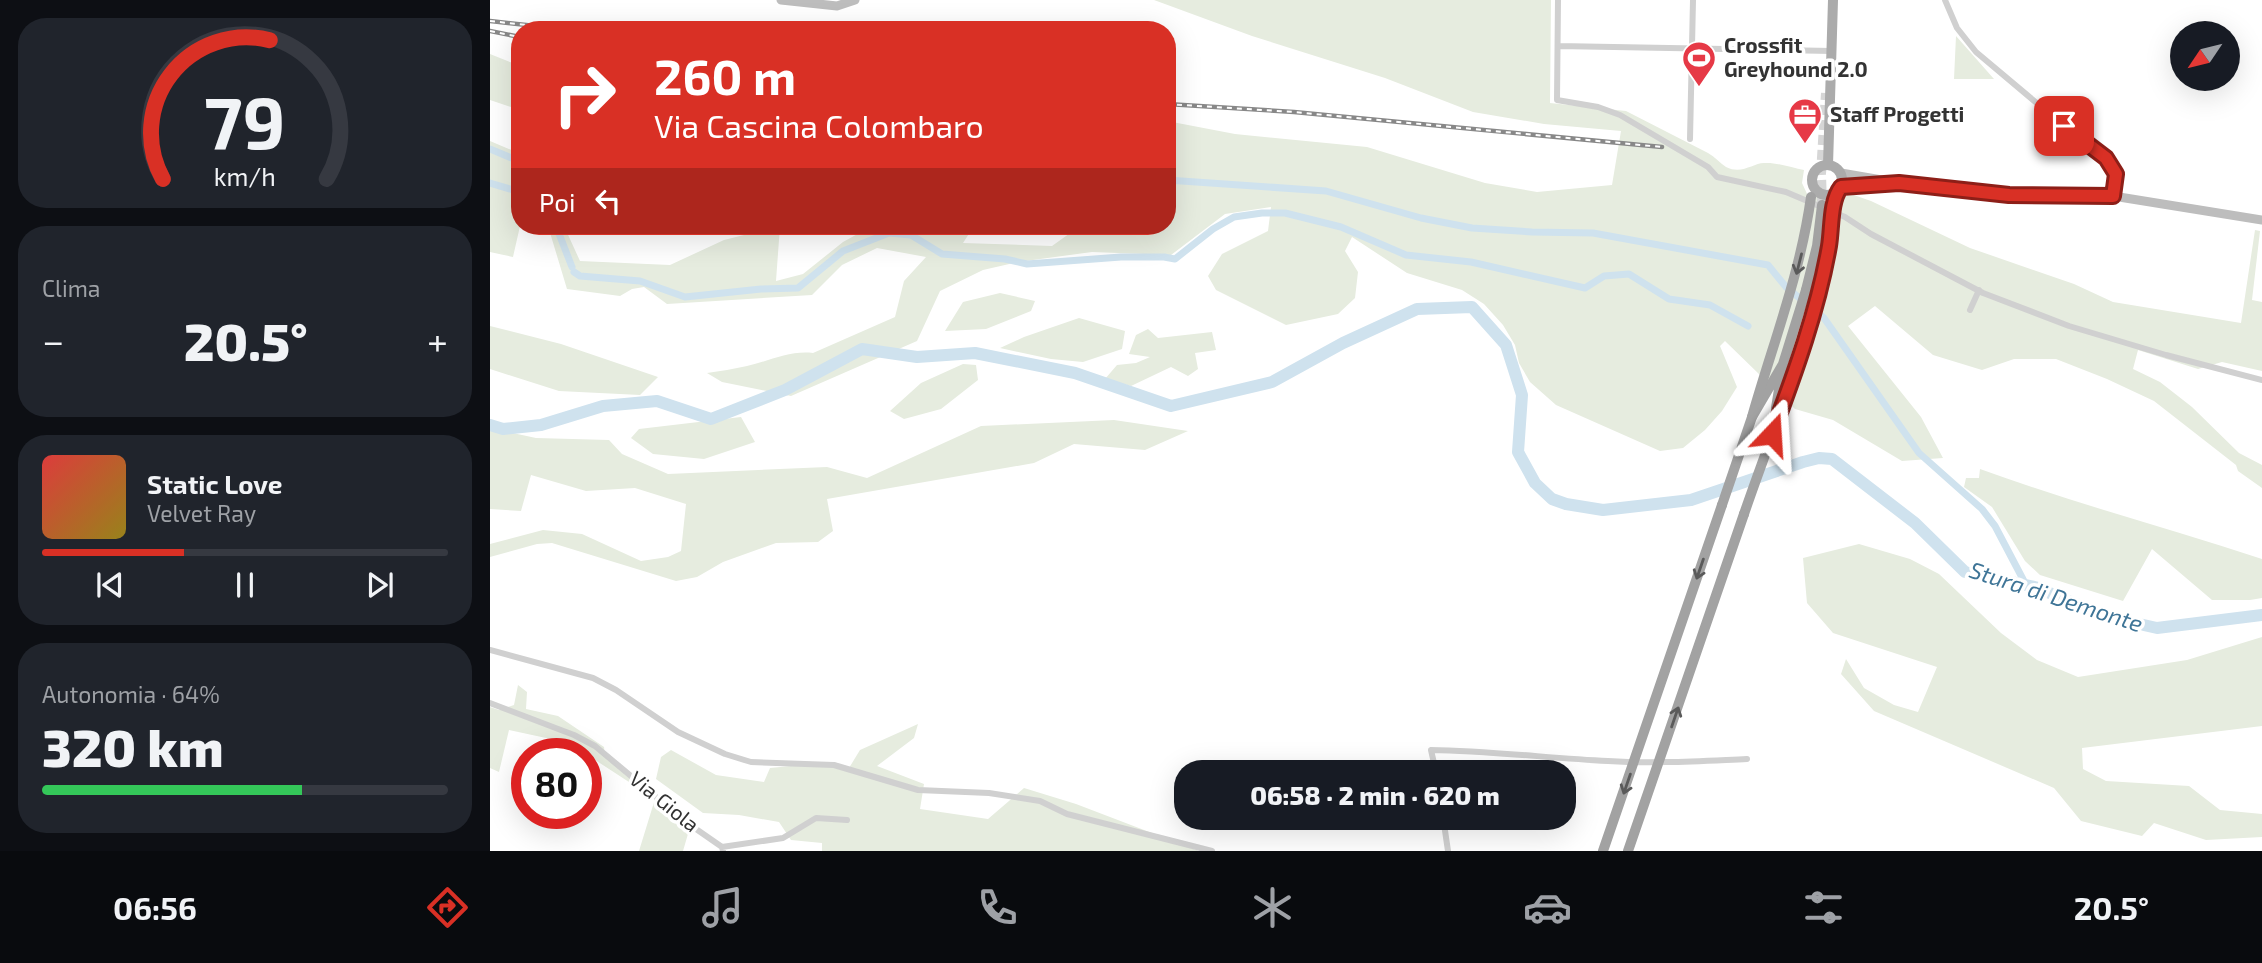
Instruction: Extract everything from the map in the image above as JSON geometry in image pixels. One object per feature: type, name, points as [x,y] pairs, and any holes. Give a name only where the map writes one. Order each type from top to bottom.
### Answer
[{"type":"highway","points":[[1628,851],[1818,293],[1839,189]]},
{"type":"highway","points":[[1604,851],[1752,417],[1794,285],[1813,193]]},
{"type":"highway","points":[[1772,434],[1783,364],[1811,273],[1822,205]]},
{"type":"highway","points":[[1752,417],[1783,364]]},
{"type":"main road","points":[[780,0],[838,6],[855,0]]},
{"type":"main road","points":[[1828,165],[1833,0]]},
{"type":"main road","points":[[1828,165],[1840,173],[1899,183],[2009,195],[2113,196],[2262,220]]},
{"type":"main road","points":[[1828,165],[1815,171],[1812,180],[1813,193],[1825,195],[1839,189],[1899,183]]},
{"type":"main road","points":[[1839,189],[1840,173]]},
{"type":"street","points":[[1558,0],[1557,100],[1598,107],[1620,115],[1708,167],[1717,177],[1786,191],[1844,217],[1978,293],[2070,326],[2262,380]]},
{"type":"street","points":[[1690,139],[1693,0]]},
{"type":"street","points":[[1945,0],[1956,28],[1976,52],[2106,158],[2116,174],[2113,196]]},
{"type":"street","points":[[1558,46],[1832,51]]},
{"type":"street","points":[[1970,310],[1978,293]]},
{"type":"street","points":[[490,650],[593,678],[616,690],[678,732],[724,754],[751,762],[834,765],[918,790],[989,793],[1040,801],[1067,814],[1212,851]]},
{"type":"street","name":"Via Giola","points":[[490,703],[574,735],[595,746],[722,849]]},
{"type":"street","points":[[1433,760],[1431,750],[1492,751],[1608,761],[1747,759]]},
{"type":"street","points":[[722,849],[783,838],[816,818],[847,820]]},
{"type":"street","points":[[1445,830],[1448,851]]},
{"type":"shaded area","points":[[1154,0],[1551,0],[1550,103],[1626,111],[1708,153],[1732,169],[1769,163],[1804,170],[1802,183],[1808,196],[1848,193],[1871,201],[1970,248],[2074,284],[2113,302],[2241,323],[2255,230],[2260,231],[2252,300],[2262,302],[2262,371],[2222,362],[2198,369],[2138,350],[2133,369],[2160,382],[2192,407],[2239,453],[2262,465],[2262,488],[2154,401],[2056,359],[2014,359],[1982,370],[1933,355],[1875,306],[1848,326],[1921,417],[1943,458],[1902,461],[1833,420],[1795,409],[1725,341],[1720,346],[1737,387],[1722,411],[1705,430],[1683,448],[1660,451],[1556,405],[1530,382],[1519,363],[1515,345],[1503,325],[1484,304],[1462,290],[1407,273],[1352,237],[1345,251],[1358,272],[1355,298],[1338,314],[1286,325],[1216,290],[1208,276],[1222,254],[1268,231],[1271,207],[1225,214],[1171,255],[1092,252],[1018,262],[983,270],[940,291],[917,341],[791,396],[722,382],[707,373],[747,366],[788,354],[813,353],[895,317],[904,281],[926,257],[877,248],[842,265],[812,295],[667,304],[644,287],[632,289],[620,296],[567,289],[551,235],[568,235],[580,261],[670,265],[724,240],[744,235],[779,235],[776,281],[803,274],[856,235],[968,235],[963,243],[1052,246],[1067,235],[1176,235],[1176,123],[1235,134],[1367,147],[1485,183],[1537,192],[1612,185],[1621,131],[1544,124],[1473,112],[1385,78],[1252,36]]},
{"type":"shaded area","points":[[1956,36],[1994,79],[1954,79]]},
{"type":"shaded area","points":[[490,54],[511,62],[511,107],[490,100]]},
{"type":"shaded area","points":[[490,141],[511,150],[511,235],[518,235],[513,257],[490,252]]},
{"type":"shaded area","points":[[1000,293],[1035,301],[1031,311],[986,329],[945,331],[963,302]]},
{"type":"shaded area","points":[[1079,318],[1125,331],[1122,349],[1083,362],[1051,359],[1000,348],[1024,337]]},
{"type":"shaded area","points":[[490,326],[561,344],[658,377],[640,395],[559,391],[490,369]]},
{"type":"shaded area","points":[[1148,329],[1158,338],[1212,332],[1216,350],[1195,353],[1198,369],[1188,376],[1171,367],[1131,386],[1105,379],[1117,365],[1136,363],[1150,357],[1129,354],[1136,335]]},
{"type":"shaded area","points":[[963,364],[976,365],[978,380],[941,409],[904,419],[890,411],[921,383]]},
{"type":"shaded area","points":[[741,417],[755,442],[704,459],[653,454],[631,438],[639,429]]},
{"type":"shaded area","points":[[1114,420],[1188,431],[1145,450],[1074,444],[1034,463],[827,499],[833,531],[818,542],[776,543],[723,562],[697,577],[676,581],[552,543],[537,544],[490,557],[490,544],[543,530],[582,534],[641,561],[668,557],[681,551],[686,504],[635,488],[586,491],[531,475],[521,511],[490,509],[490,428],[536,438],[609,440],[622,454],[668,474],[827,467],[867,478],[981,426]]},
{"type":"shaded area","points":[[1980,469],[2262,559],[2262,598],[2212,600],[2152,549],[2123,601],[2040,575],[2025,561],[1992,507],[1964,487],[1966,478],[1979,478]]},
{"type":"shaded area","points":[[1859,544],[1910,559],[1939,574],[2001,633],[2037,660],[2078,677],[2187,660],[2262,637],[2262,726],[2082,748],[2083,769],[2106,781],[2189,786],[2220,810],[2262,814],[2262,837],[2206,840],[2154,823],[2142,836],[2081,821],[2054,788],[1874,711],[1841,674],[1846,659],[1864,688],[1894,705],[1918,712],[1937,667],[1833,633],[1807,603],[1803,558]]},
{"type":"shaded area","points":[[518,685],[527,692],[526,709],[558,716],[591,738],[546,738],[509,730],[499,772],[490,768],[490,707],[499,710],[514,705]]},
{"type":"shaded area","points":[[918,724],[914,738],[877,766],[924,784],[920,809],[988,819],[1024,788],[1076,804],[1199,851],[822,851],[822,843],[791,840],[779,822],[739,815],[703,813],[656,779],[661,757],[671,750],[716,775],[764,782],[770,768],[801,765],[849,768],[860,750]]},
{"type":"shaded area","points":[[602,746],[605,757],[690,827],[683,851],[639,851],[655,799],[602,764]]},
{"type":"waterway","points":[[490,149],[511,158]]},
{"type":"waterway","points":[[1176,181],[1326,191],[1421,218],[1472,228],[1593,233],[1768,265],[1786,287],[1824,318],[1919,453],[1982,509],[1995,526],[2026,585]]},
{"type":"waterway","points":[[490,183],[511,189]]},
{"type":"waterway","points":[[911,235],[942,254],[1005,259],[1027,264],[1121,257],[1175,259],[1213,229],[1234,217],[1285,213],[1341,227],[1406,255],[1471,262],[1585,288],[1604,276],[1629,274],[1669,299],[1710,305],[1748,326]]},
{"type":"waterway","points":[[560,235],[572,267]]},
{"type":"waterway","points":[[574,272],[580,276],[640,281],[685,297],[798,288],[843,251],[884,235]]},
{"type":"waterway","name":"Stura di Demonte","points":[[490,425],[503,429],[541,425],[603,406],[657,401],[711,419],[785,390],[862,349],[917,357],[975,353],[1075,373],[1171,406],[1272,382],[1343,343],[1417,309],[1472,307],[1506,345],[1522,395],[1518,452],[1535,483],[1552,499],[1603,510],[1691,500],[1803,462],[1819,458],[1832,459],[1915,523],[1965,572],[2035,587],[2108,617],[2157,628],[2262,615]]},
{"type":"tunnel","points":[[1822,205],[1821,174],[1826,93]]},
{"type":"railway","points":[[490,21],[511,23]]},
{"type":"railway","points":[[490,31],[511,35]]},
{"type":"railway","points":[[1176,105],[1294,112],[1662,147]]},
{"type":"place","name":"Crossfit Greyhound 2.0","points":[[1699,88]]},
{"type":"place","name":"Staff Progetti","points":[[1805,145]]},
{"type":"route","points":[[1772,434],[1818,293],[1828,254],[1835,201],[1841,187],[1899,183],[2009,195],[2113,196],[2116,174],[2109,162],[2064,126]]}]
